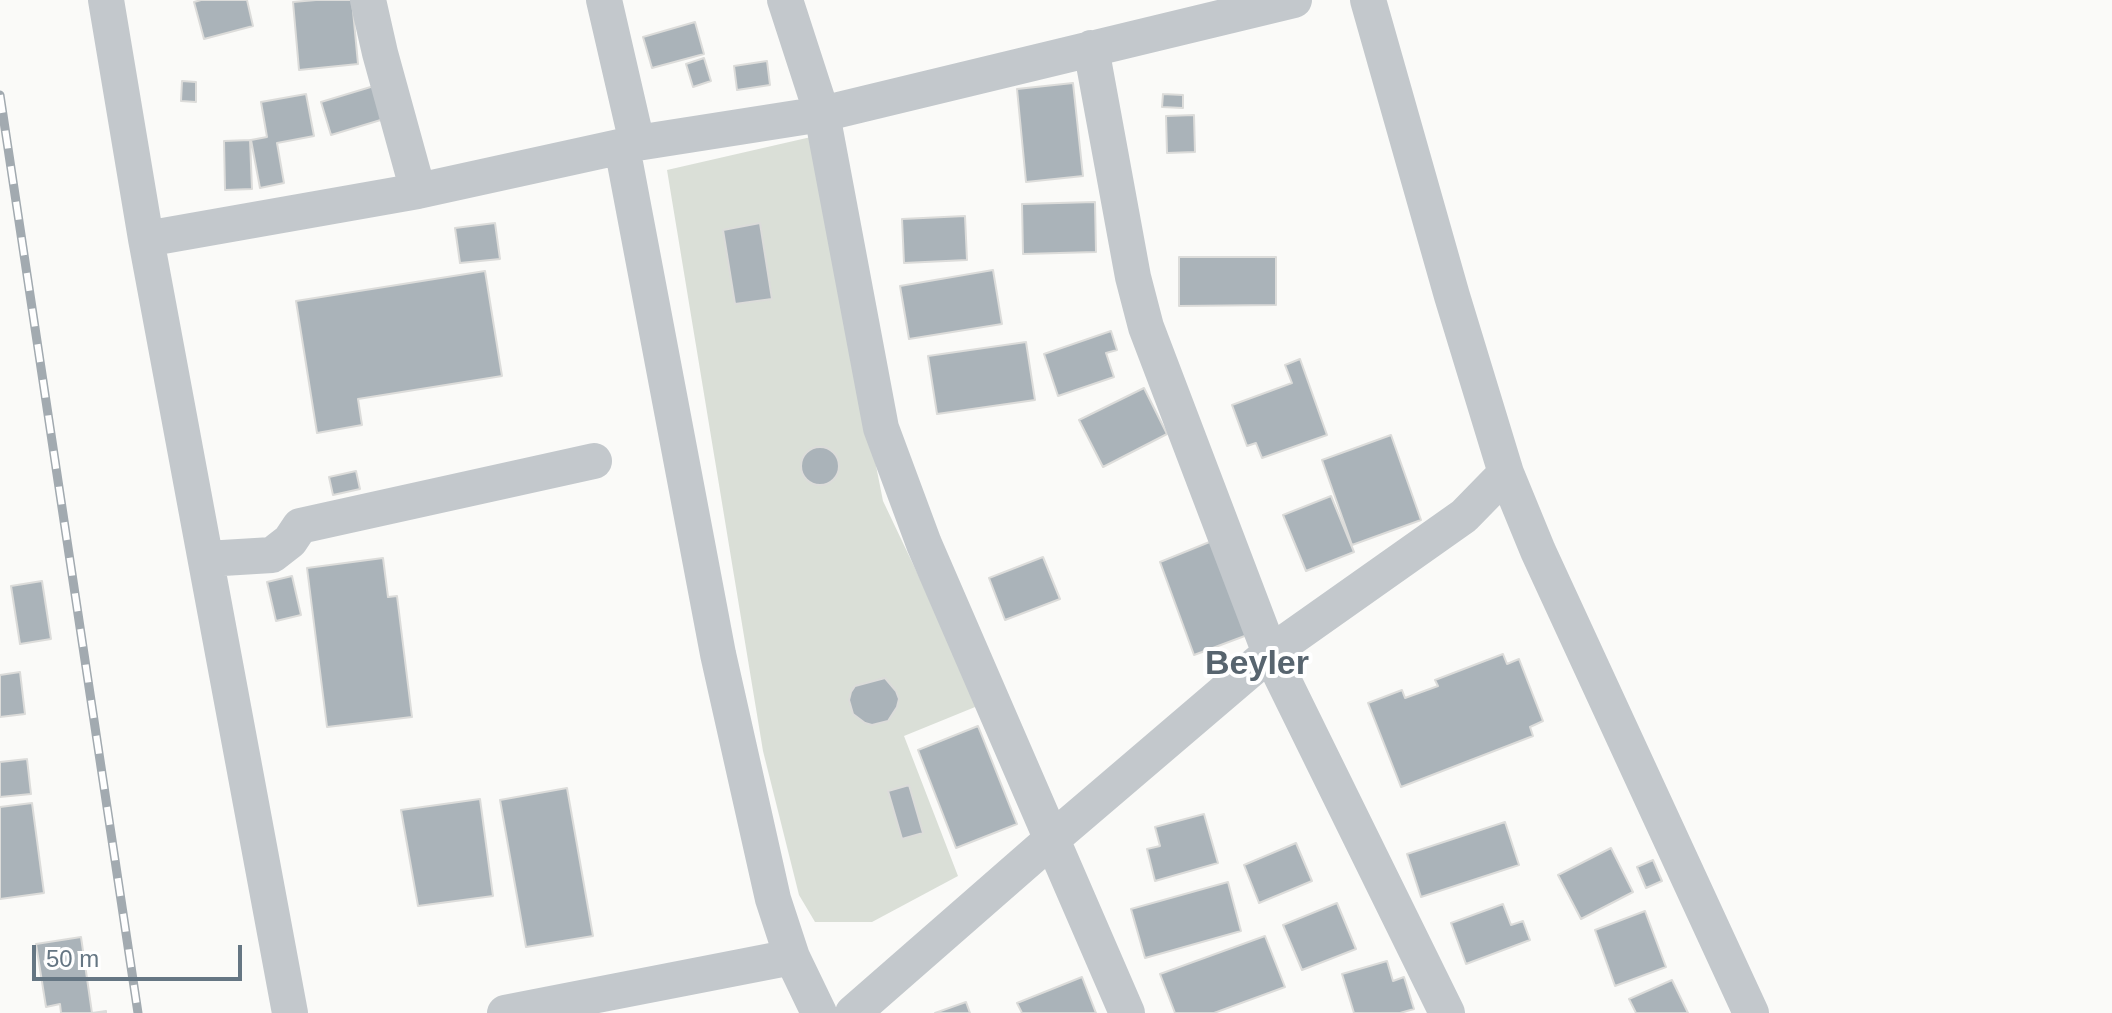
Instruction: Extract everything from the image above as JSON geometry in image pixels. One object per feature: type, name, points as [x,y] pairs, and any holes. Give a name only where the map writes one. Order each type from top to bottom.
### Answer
[{"type":"street","points":[[106,0],[146,239],[290,1013]]},
{"type":"street","points":[[368,0],[418,191]]},
{"type":"street","points":[[604,0],[718,654],[773,899],[792,957],[819,1013]]},
{"type":"street","points":[[785,0],[822,114],[881,428],[924,544],[1127,1013]]},
{"type":"street","points":[[146,239],[418,191],[629,145],[822,114],[1294,0]]},
{"type":"street","points":[[1368,0],[1506,473],[1538,551],[1751,1013]]},
{"type":"street","points":[[1091,48],[1133,277],[1146,327],[1270,653],[1447,1013]]},
{"type":"street","points":[[206,559],[272,555],[290,541],[300,526],[594,461]]},
{"type":"street","points":[[853,1013],[1270,653],[1464,516],[1506,473]]},
{"type":"street","points":[[505,1013],[792,957]]},
{"type":"shaded area","points":[[811,137],[883,501],[980,705],[904,736],[958,876],[872,922],[815,922],[799,895],[763,751],[667,170]]},
{"type":"building","points":[[247,0],[253,26],[204,39],[194,2]]},
{"type":"building","points":[[352,0],[358,64],[299,70],[293,2]]},
{"type":"building","points":[[695,22],[704,54],[652,68],[643,37]]},
{"type":"building","points":[[704,58],[711,81],[693,87],[686,64]]},
{"type":"building","points":[[767,61],[770,85],[737,90],[734,66]]},
{"type":"building","points":[[182,81],[196,82],[196,102],[181,101]]},
{"type":"building","points":[[1073,83],[1083,176],[1026,182],[1017,89]]},
{"type":"building","points":[[374,86],[384,119],[331,135],[321,102]]},
{"type":"building","points":[[306,94],[314,136],[277,143],[284,183],[260,188],[251,140],[267,137],[261,102]]},
{"type":"building","points":[[1163,94],[1183,95],[1183,108],[1162,107]]},
{"type":"building","points":[[1194,115],[1195,152],[1167,153],[1166,116]]},
{"type":"building","points":[[250,140],[252,189],[225,190],[224,141]]},
{"type":"building","points":[[1095,202],[1096,252],[1023,254],[1022,204]]},
{"type":"building","points":[[965,216],[967,260],[904,263],[902,219]]},
{"type":"building","points":[[495,223],[500,259],[460,263],[455,228]]},
{"type":"building","points":[[760,223],[772,299],[735,304],[723,230]]},
{"type":"building","points":[[1179,257],[1276,257],[1276,305],[1179,306]]},
{"type":"building","points":[[993,270],[1002,324],[909,339],[900,286]]},
{"type":"building","points":[[485,271],[502,376],[358,399],[362,425],[317,433],[296,301]]},
{"type":"building","points":[[1111,331],[1117,350],[1106,353],[1114,377],[1058,396],[1044,354]]},
{"type":"building","points":[[1026,342],[1035,400],[937,414],[928,356]]},
{"type":"building","points":[[1300,359],[1327,435],[1262,458],[1256,443],[1247,446],[1232,405],[1292,383],[1285,365]]},
{"type":"building","points":[[1144,388],[1167,434],[1103,467],[1079,420]]},
{"type":"building","points":[[1391,435],[1421,520],[1352,545],[1322,460]]},
{"type":"building","points":[[820,447],[833,453],[839,466],[833,479],[820,485],[807,479],[801,466],[807,453]]},
{"type":"building","points":[[356,471],[360,489],[333,495],[329,477]]},
{"type":"building","points":[[1331,496],[1354,552],[1306,571],[1283,515]]},
{"type":"building","points":[[1212,541],[1250,634],[1194,655],[1160,562]]},
{"type":"building","points":[[1043,557],[1060,599],[1005,620],[989,578]]},
{"type":"building","points":[[383,558],[388,597],[397,596],[412,717],[327,727],[307,568]]},
{"type":"building","points":[[292,576],[301,615],[276,621],[267,582]]},
{"type":"building","points":[[42,581],[51,639],[20,644],[11,586]]},
{"type":"building","points":[[1503,654],[1507,664],[1519,659],[1543,721],[1530,727],[1533,736],[1401,787],[1368,703],[1402,690],[1405,698],[1438,686],[1435,680]]},
{"type":"building","points":[[20,672],[25,714],[0,717],[0,675]]},
{"type":"building","points":[[885,678],[896,691],[899,699],[897,707],[888,721],[872,725],[865,723],[853,714],[849,700],[851,692],[855,686]]},
{"type":"building","points":[[978,726],[1017,824],[956,848],[918,750]]},
{"type":"building","points":[[27,759],[31,794],[0,797],[0,762]]},
{"type":"building","points":[[909,785],[923,833],[902,839],[888,791]]},
{"type":"building","points":[[567,788],[593,936],[526,947],[500,800]]},
{"type":"building","points":[[480,799],[493,896],[418,906],[401,810]]},
{"type":"building","points":[[32,803],[44,893],[0,899],[0,807]]},
{"type":"building","points":[[1204,814],[1218,863],[1155,881],[1147,849],[1160,846],[1155,827]]},
{"type":"building","points":[[1505,822],[1519,865],[1421,897],[1407,854]]},
{"type":"building","points":[[1296,843],[1312,881],[1259,903],[1244,865]]},
{"type":"building","points":[[1611,848],[1633,892],[1581,919],[1558,875]]},
{"type":"building","points":[[1653,860],[1662,881],[1646,888],[1637,867]]},
{"type":"building","points":[[1228,882],[1241,931],[1145,958],[1131,909]]},
{"type":"building","points":[[1337,903],[1356,949],[1302,970],[1283,925]]},
{"type":"building","points":[[1503,904],[1511,925],[1523,921],[1530,940],[1466,964],[1451,923]]},
{"type":"building","points":[[1645,911],[1666,967],[1615,986],[1595,930]]},
{"type":"building","points":[[1265,936],[1285,987],[1214,1013],[1175,1013],[1160,974]]},
{"type":"building","points":[[81,937],[92,1013],[61,1013],[60,1004],[46,1007],[36,944]]},
{"type":"building","points":[[1387,961],[1393,981],[1404,977],[1414,1009],[1400,1013],[1354,1013],[1342,974]]},
{"type":"building","points":[[1082,977],[1096,1013],[1022,1013],[1017,1003]]},
{"type":"building","points":[[1672,980],[1688,1013],[1636,1013],[1629,999]]},
{"type":"building","points":[[966,1002],[970,1013],[935,1013]]},
{"type":"railway","points":[[0,95],[138,1013]]},
{"type":"district","name":"Beyler","points":[[1257,665]]}]
